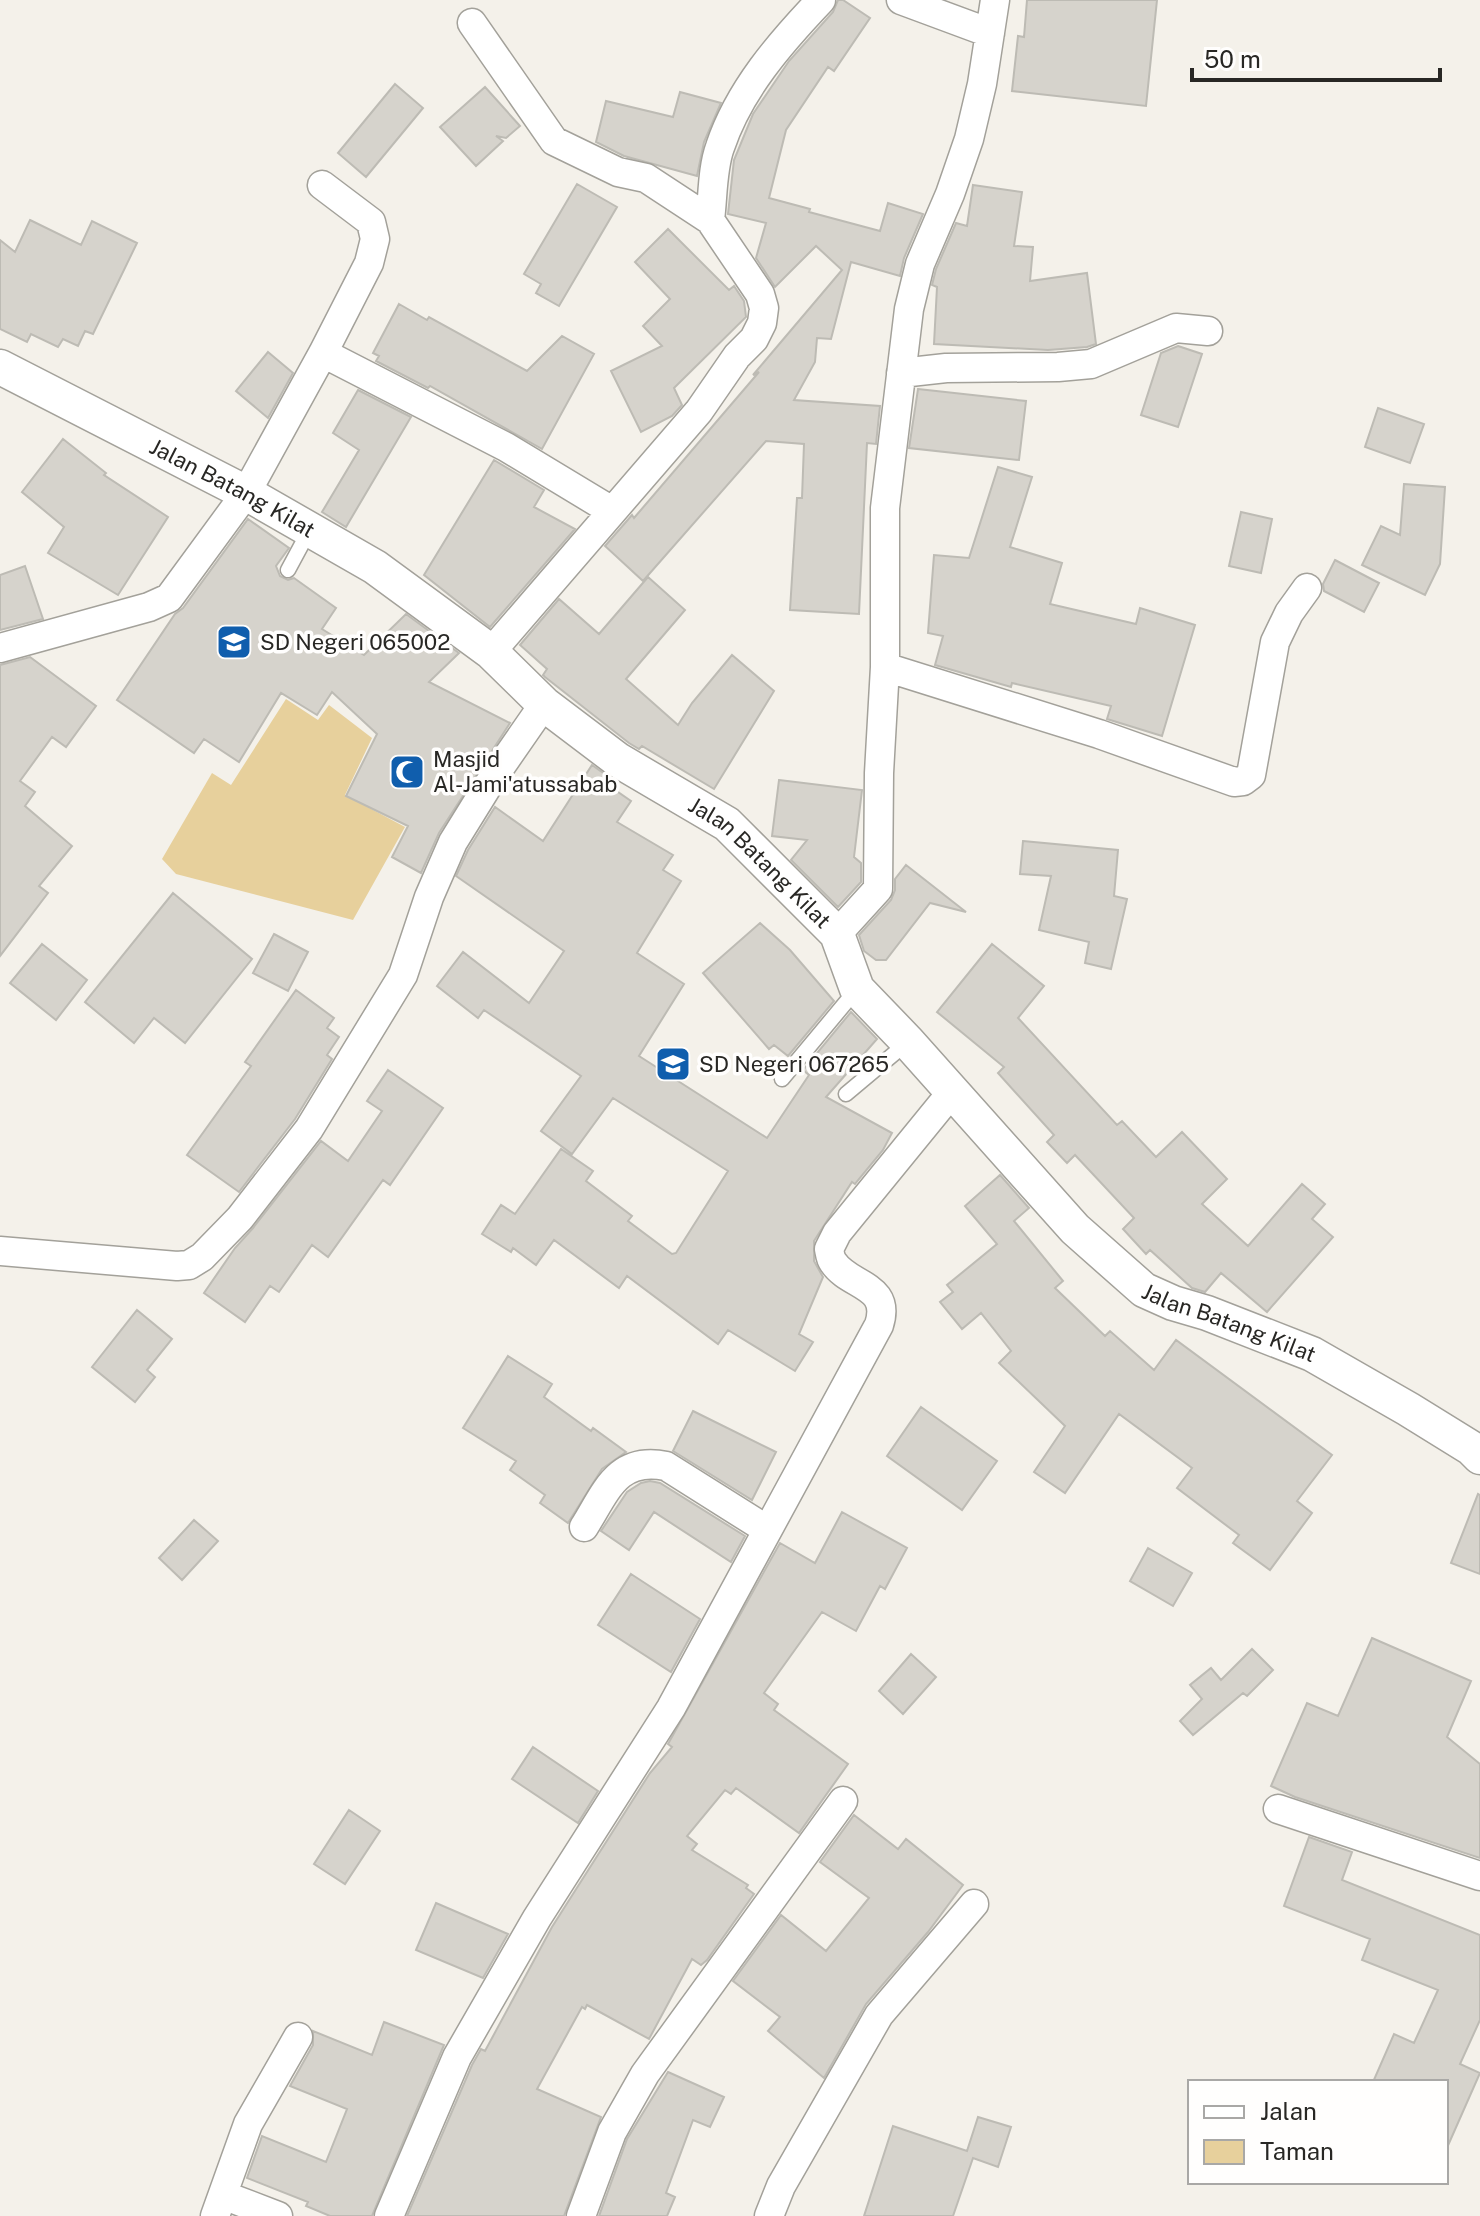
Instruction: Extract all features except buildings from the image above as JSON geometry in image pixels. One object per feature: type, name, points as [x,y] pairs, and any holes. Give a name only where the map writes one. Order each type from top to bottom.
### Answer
[{"type":"street","points":[[710,220],[719,149],[742,96],[798,23],[821,0]]},
{"type":"street","points":[[901,0],[990,33]]},
{"type":"street","points":[[837,934],[878,889],[879,773],[885,667],[885,508],[909,309],[920,264],[969,139],[982,84],[995,0]]},
{"type":"street","points":[[472,23],[554,141],[618,172],[646,178],[710,220],[760,294],[764,308],[762,323],[754,339],[737,356],[699,411],[491,652]]},
{"type":"street","points":[[0,648],[149,607],[169,598],[246,493],[369,263],[375,239],[371,222],[322,185]]},
{"type":"street","points":[[901,373],[946,368],[1091,364],[1176,328],[1208,331]]},
{"type":"street","points":[[323,353],[506,447],[612,511]]},
{"type":"street","name":"Jalan Batang Kilat","points":[[0,367],[246,493],[375,567],[491,652],[544,704],[618,760],[727,824],[837,934],[857,989],[1075,1229],[1144,1290],[1312,1354],[1408,1409],[1471,1448],[1480,1457]]},
{"type":"street","points":[[885,667],[1099,734],[1234,782],[1243,781],[1251,775],[1275,642],[1289,613],[1307,588]]},
{"type":"street","points":[[0,1251],[177,1266],[189,1265],[202,1257],[240,1218],[309,1129],[403,975],[429,897],[453,842],[544,704]]},
{"type":"street","points":[[389,2216],[457,2057],[537,1918],[671,1708],[879,1325],[884,1312],[880,1298],[833,1262],[829,1249],[837,1233],[952,1092]]},
{"type":"street","points":[[584,1527],[617,1476],[632,1466],[650,1462],[666,1466],[766,1529]]},
{"type":"street","points":[[581,2216],[612,2132],[645,2074],[843,1801]]},
{"type":"street","points":[[1278,1809],[1480,1876]]},
{"type":"street","points":[[769,2216],[781,2186],[879,2015],[974,1904]]},
{"type":"street","points":[[278,2216],[219,2205],[248,2124],[298,2037]]},
{"type":"lane","points":[[288,570],[309,531]]},
{"type":"lane","points":[[782,1079],[857,989]]},
{"type":"lane","points":[[846,1094],[908,1042]]},
{"type":"green space","points":[[286,699],[318,720],[329,705],[372,738],[345,795],[405,827],[353,920],[176,874],[162,859],[212,773],[231,785]]},
{"type":"place","name":"SD Negeri 065002","points":[[234,642]]},
{"type":"place","name":"Masjid Al-Jami'atussabab","points":[[407,772]]},
{"type":"place","name":"SD Negeri 067265","points":[[673,1064]]}]
